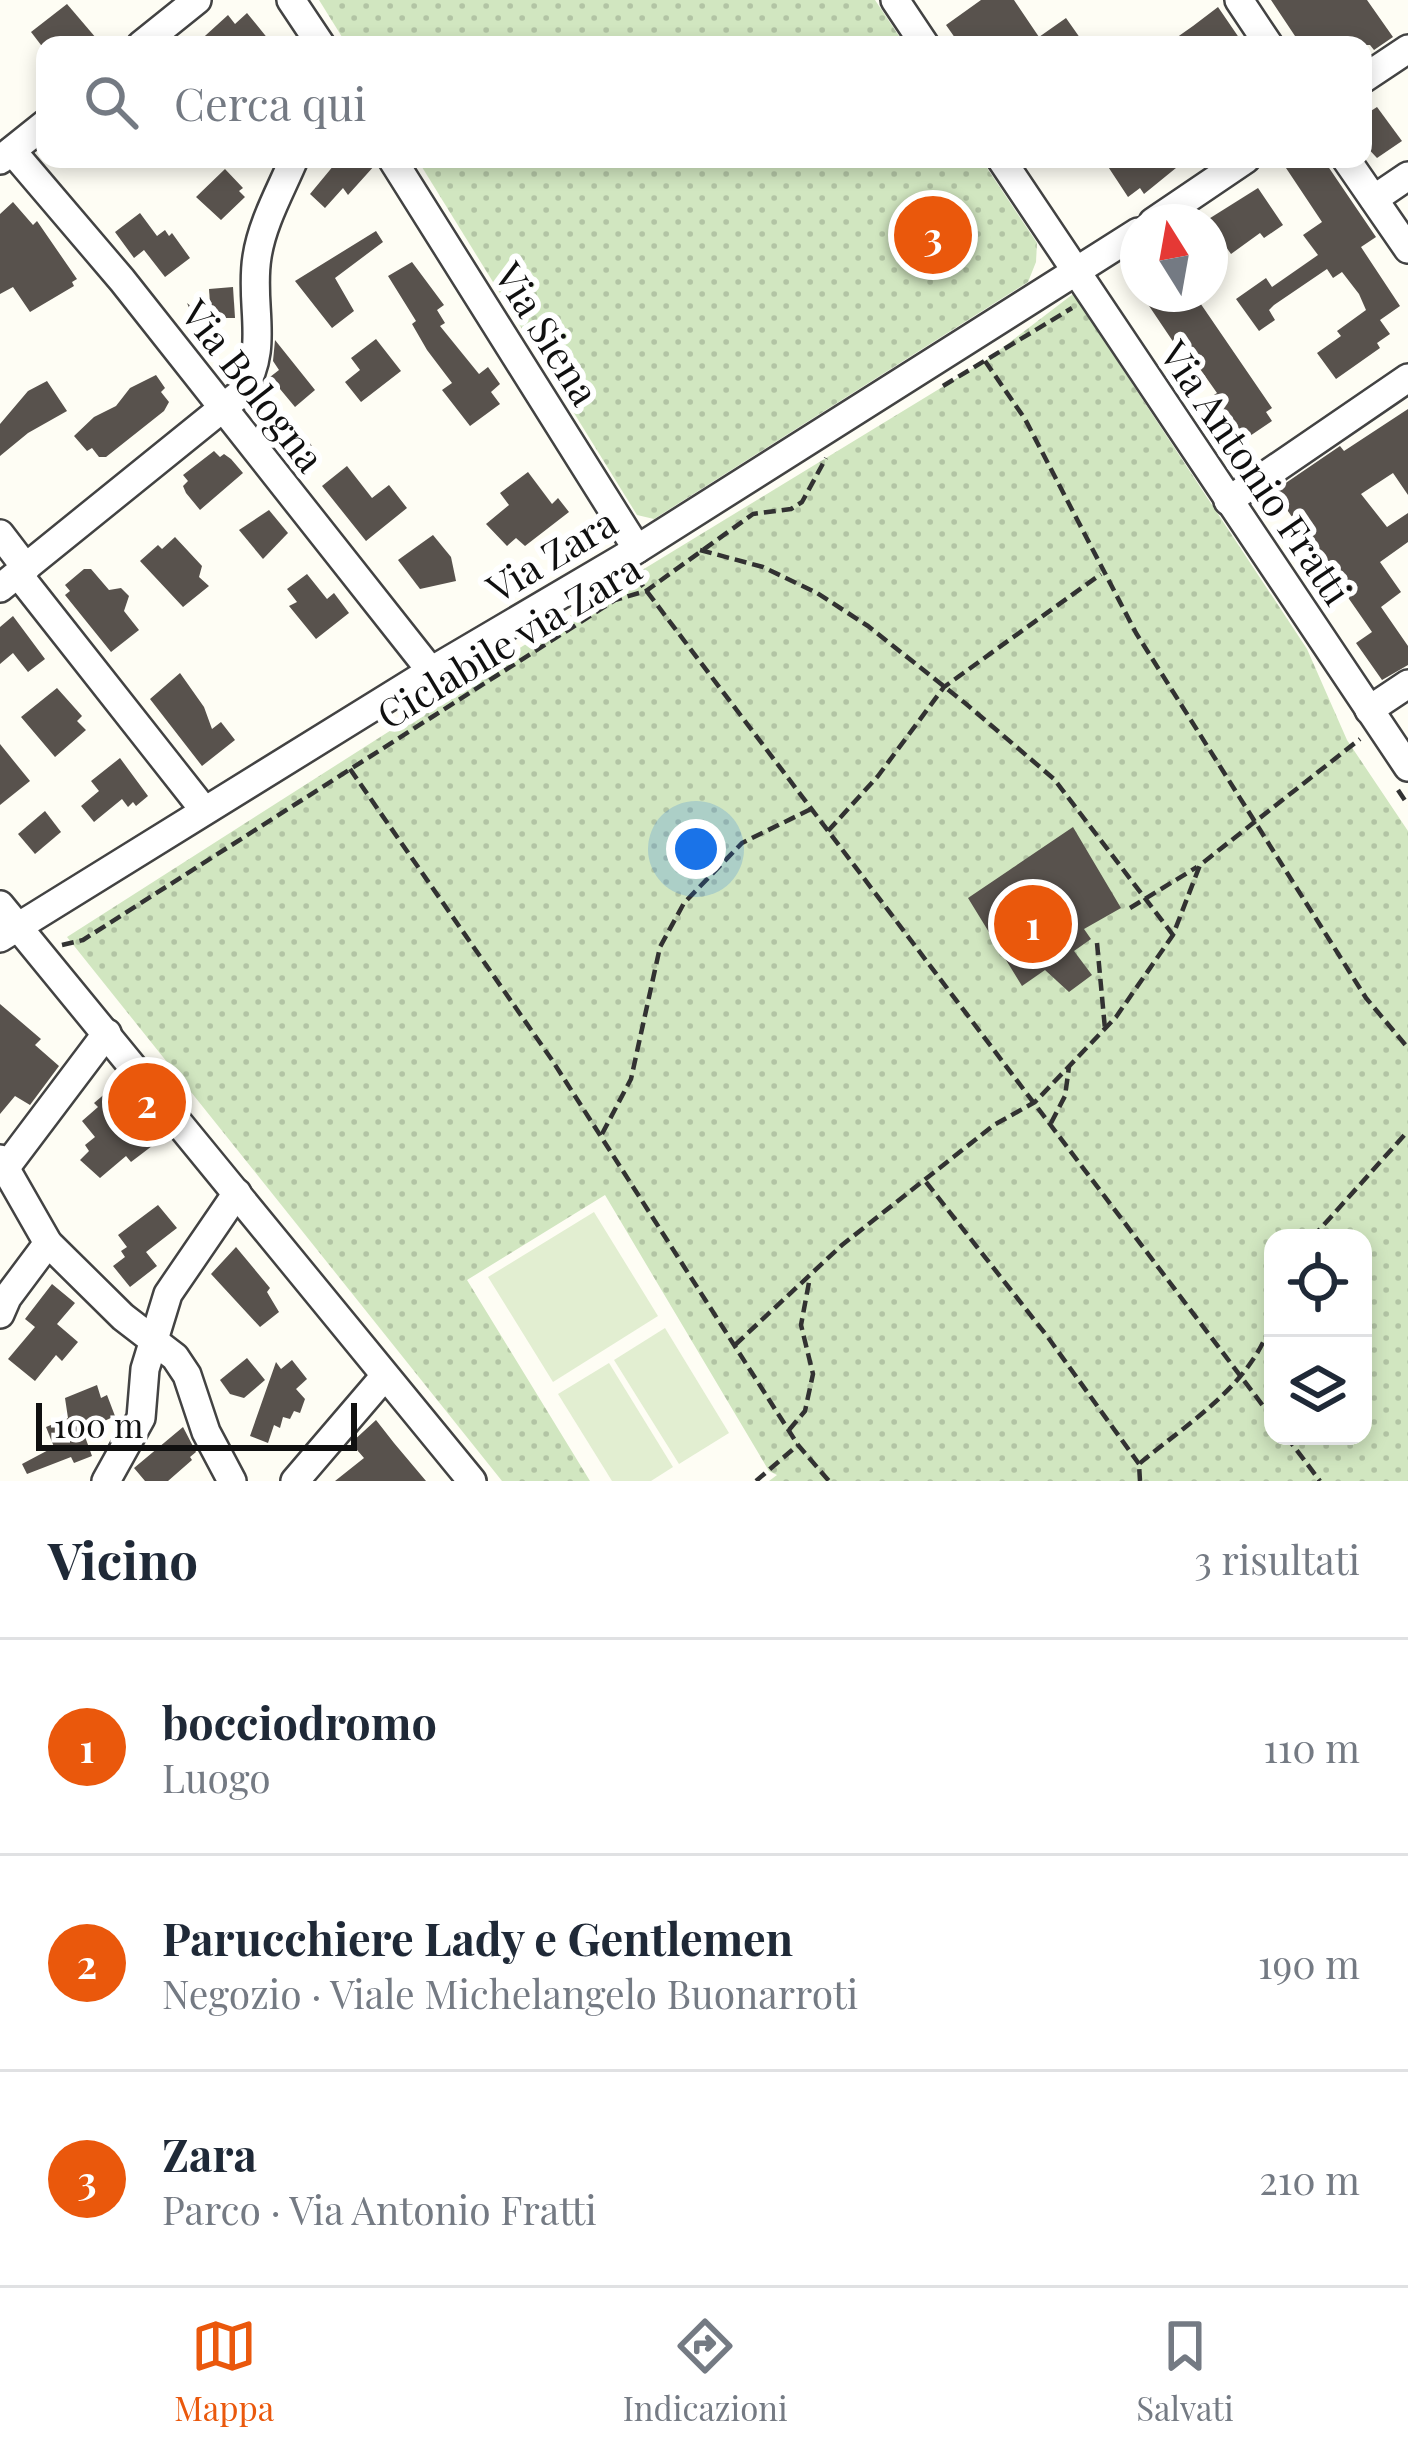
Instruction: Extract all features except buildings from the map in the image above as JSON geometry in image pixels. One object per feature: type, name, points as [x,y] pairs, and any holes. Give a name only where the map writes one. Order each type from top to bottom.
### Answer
[{"type":"street","points":[[152,36],[196,0]]},
{"type":"street","points":[[291,0],[312,36]]},
{"type":"street","points":[[1239,0],[1263,36]]},
{"type":"street","points":[[908,5],[921,36]]},
{"type":"street","points":[[1372,74],[1408,49]]},
{"type":"street","points":[[6,155],[36,131]]},
{"type":"street","name":"Via Bologna","points":[[6,155],[122,280],[430,671]]},
{"type":"street","points":[[15,577],[224,411],[253,372],[260,340],[256,262],[291,168]]},
{"type":"street","name":"Via Siena","points":[[397,168],[630,554]]},
{"type":"street","name":"Via Antonio Fratti","points":[[1007,168],[1408,767]]},
{"type":"street","points":[[1180,204],[1233,168]]},
{"type":"street","points":[[1352,168],[1408,249]]},
{"type":"street","points":[[1374,199],[1408,176]]},
{"type":"street","name":"Via Zara","points":[[6,923],[630,554],[1120,244]]},
{"type":"street","points":[[1228,501],[1408,378]]},
{"type":"street","points":[[0,534],[15,577],[204,810]]},
{"type":"street","points":[[1369,710],[1408,684]]},
{"type":"street","points":[[6,923],[41,951],[472,1481]]},
{"type":"street","points":[[107,1033],[3,1163],[48,1243],[123,1317],[175,1357],[188,1375],[206,1432],[232,1481]]},
{"type":"street","points":[[106,1481],[141,1418],[151,1339],[168,1294],[237,1192]]},
{"type":"street","points":[[0,1314],[48,1243]]},
{"type":"street","points":[[295,1481],[385,1377]]},
{"type":"path","points":[[926,397],[1082,302]]},
{"type":"path","points":[[985,361],[1025,419],[1136,633],[1366,998],[1408,1048]]},
{"type":"path","name":"Ciclabile via Zara","points":[[41,951],[83,940],[614,600],[646,591],[753,514],[791,509],[802,502],[827,457]]},
{"type":"path","points":[[700,550],[763,567],[817,593],[868,626],[944,687],[1054,779],[1173,935]]},
{"type":"path","points":[[630,554],[646,591],[1264,1407]]},
{"type":"path","points":[[828,831],[878,776],[944,687],[1103,573]]},
{"type":"path","points":[[1130,908],[1200,865],[1360,740]]},
{"type":"path","points":[[350,769],[602,1136],[798,1445],[829,1481]]},
{"type":"path","points":[[602,1136],[631,1079],[660,947],[684,903],[742,843],[812,809]]},
{"type":"path","points":[[735,1346],[842,1245],[994,1126],[1035,1102],[1106,1029],[1173,935],[1200,865]]},
{"type":"path","points":[[1097,943],[1106,1029]]},
{"type":"path","points":[[1051,1124],[1065,1096],[1069,1066]]},
{"type":"path","points":[[1320,1229],[1408,1131]]},
{"type":"path","points":[[925,1181],[1047,1336],[1139,1464],[1140,1481]]},
{"type":"path","points":[[789,1430],[805,1411],[813,1375],[801,1324],[811,1276]]},
{"type":"path","points":[[1139,1464],[1242,1378],[1267,1337]]},
{"type":"path","points":[[756,1481],[798,1445]]},
{"type":"path","points":[[1293,1445],[1320,1481]]},
{"type":"green space","points":[[319,0],[875,0],[899,36],[341,36]]},
{"type":"green space","points":[[423,168],[987,168],[1037,243],[1028,282],[654,519],[637,515]]},
{"type":"green space","points":[[1073,294],[1307,649],[1347,740],[1408,831],[1408,1481],[769,1481],[777,1475],[769,1471],[605,1195],[467,1280],[590,1481],[502,1481],[67,937],[634,575],[985,361]]},
{"type":"green space","points":[[594,1212],[658,1316],[553,1382],[488,1277]]},
{"type":"green space","points":[[665,1328],[729,1433],[679,1464],[614,1360]]},
{"type":"green space","points":[[609,1363],[673,1467],[651,1481],[612,1481],[558,1394]]},
{"type":"place","name":"Zara","points":[[933,235]]},
{"type":"place","name":"bocciodromo","points":[[1033,924]]},
{"type":"place","name":"Parucchiere Lady e Gentlemen","points":[[147,1102]]}]
